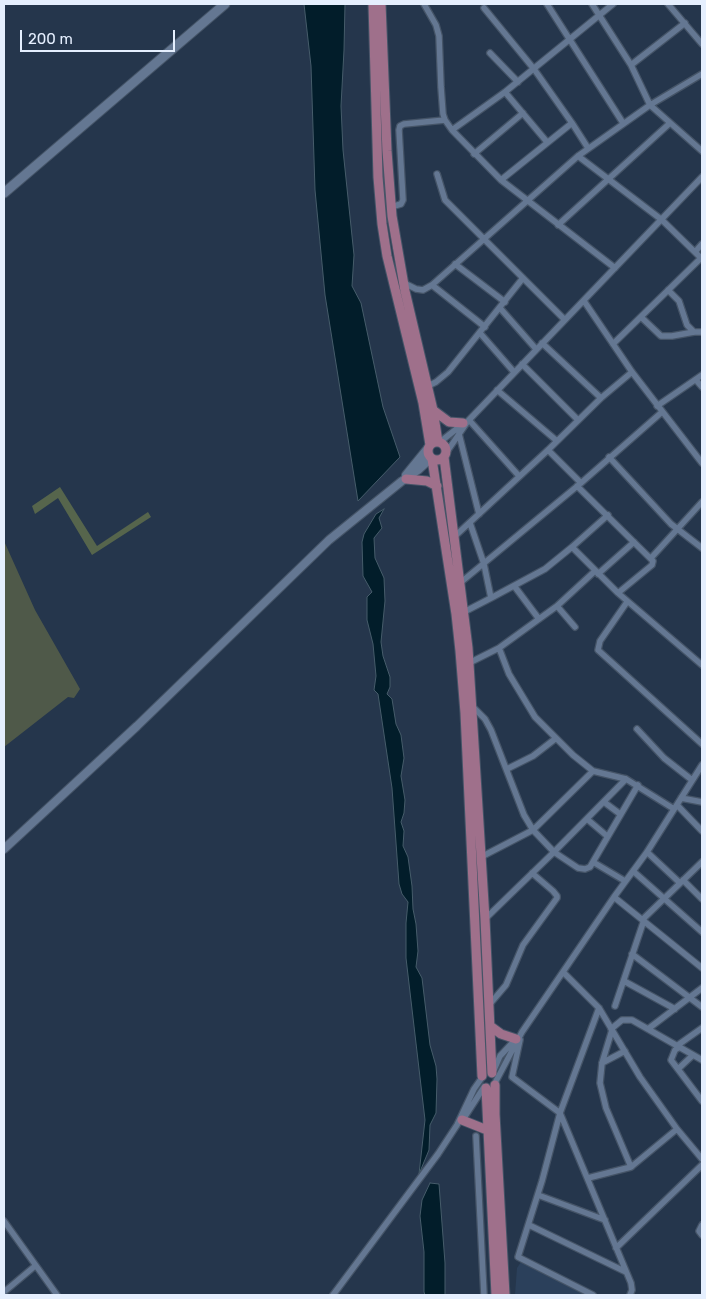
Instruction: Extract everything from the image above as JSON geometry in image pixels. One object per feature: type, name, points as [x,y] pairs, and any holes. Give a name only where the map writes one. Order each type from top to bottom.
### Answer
[{"type":"main road","points":[[4,193],[225,4]]},
{"type":"main road","points":[[372,4],[378,177],[382,224],[422,403],[434,444]]},
{"type":"main road","points":[[381,4],[391,207],[404,283],[433,410],[434,444],[428,454],[432,458],[437,486],[456,614],[464,704],[489,1080],[495,1114],[505,1295]]},
{"type":"main road","points":[[433,410],[449,422],[467,421]]},
{"type":"main road","points":[[434,444],[445,446],[469,663],[490,1026],[487,1130],[496,1295]]},
{"type":"main road","points":[[432,458],[439,460],[445,455]]},
{"type":"main road","points":[[404,480],[427,481],[437,486]]},
{"type":"main road","points":[[490,1026],[503,1035],[519,1037]]},
{"type":"main road","points":[[460,1122],[487,1130]]},
{"type":"street","points":[[424,4],[436,25],[439,36],[440,87],[445,120],[452,130],[501,180],[615,268]]},
{"type":"street","points":[[547,4],[623,123]]},
{"type":"street","points":[[592,4],[631,65],[650,105],[702,151]]},
{"type":"street","points":[[452,130],[518,82],[613,4]]},
{"type":"street","points":[[668,4],[702,44]]},
{"type":"street","points":[[484,8],[534,69],[588,148]]},
{"type":"street","points":[[631,65],[685,23]]},
{"type":"street","points":[[490,53],[518,82]]},
{"type":"street","points":[[404,283],[423,290],[432,284],[526,200],[588,148],[650,105],[702,74]]},
{"type":"street","points":[[505,92],[547,142]]},
{"type":"street","points":[[474,154],[523,113]]},
{"type":"street","points":[[391,207],[401,204],[403,200],[400,126],[445,120]]},
{"type":"street","points":[[501,180],[572,123]]},
{"type":"street","points":[[558,225],[670,123]]},
{"type":"street","points":[[578,156],[662,220],[702,258],[613,344]]},
{"type":"street","points":[[437,174],[446,200],[565,320]]},
{"type":"street","points":[[445,455],[467,421],[702,178]]},
{"type":"street","points":[[695,252],[702,244]]},
{"type":"street","points":[[455,264],[505,302]]},
{"type":"street","points":[[428,386],[448,372],[523,278]]},
{"type":"street","points":[[432,284],[485,327]]},
{"type":"street","points":[[668,290],[679,301],[687,326],[694,332]]},
{"type":"street","points":[[584,301],[632,372],[702,463]]},
{"type":"street","points":[[500,308],[536,349]]},
{"type":"street","points":[[641,317],[661,336],[702,332]]},
{"type":"street","points":[[480,333],[514,372]]},
{"type":"street","points":[[542,343],[601,398]]},
{"type":"street","points":[[522,364],[578,420]]},
{"type":"street","points":[[454,537],[557,442],[601,398],[632,372]]},
{"type":"street","points":[[657,406],[702,375]]},
{"type":"street","points":[[696,380],[702,386]]},
{"type":"street","points":[[497,390],[557,442]]},
{"type":"street","points":[[460,583],[662,412]]},
{"type":"street","points":[[404,480],[434,444],[467,421]]},
{"type":"street","points":[[467,421],[519,476]]},
{"type":"street","points":[[458,434],[479,514]]},
{"type":"street","points":[[548,450],[653,561],[652,565],[618,593]]},
{"type":"street","points":[[609,457],[672,524],[702,548]]},
{"type":"street","points":[[4,848],[137,726],[329,540],[432,458]]},
{"type":"street","points":[[651,558],[702,502]]},
{"type":"street","points":[[464,612],[545,569],[608,515]]},
{"type":"street","points":[[470,523],[484,564],[491,598]]},
{"type":"street","points":[[469,663],[499,648],[557,606],[634,542]]},
{"type":"street","points":[[572,547],[627,602],[702,665]]},
{"type":"street","points":[[514,587],[539,619]]},
{"type":"street","points":[[627,602],[600,641],[598,650],[702,744]]},
{"type":"street","points":[[557,606],[575,627]]},
{"type":"street","points":[[499,648],[509,674],[526,704],[535,718],[555,739],[593,771],[626,779],[638,785],[675,807],[702,831]]},
{"type":"street","points":[[472,706],[485,719],[491,730],[524,815],[533,830],[554,852],[581,869],[587,869],[593,862],[638,785]]},
{"type":"street","points":[[637,729],[664,758],[692,780]]},
{"type":"street","points":[[507,769],[533,756],[555,739]]},
{"type":"street","points":[[332,1295],[408,1196],[460,1122],[474,1089],[489,1080],[625,881],[647,852],[702,765]]},
{"type":"street","points":[[481,857],[533,830],[593,771]]},
{"type":"street","points":[[485,919],[588,819],[626,779]]},
{"type":"street","points":[[681,798],[702,802]]},
{"type":"street","points":[[604,802],[620,814]]},
{"type":"street","points":[[588,819],[607,836]]},
{"type":"street","points":[[647,852],[702,900]]},
{"type":"street","points":[[593,862],[625,881]]},
{"type":"street","points":[[615,1006],[644,920],[702,862]]},
{"type":"street","points":[[633,871],[702,932]]},
{"type":"street","points":[[489,1005],[506,985],[523,945],[557,898],[553,891],[532,873]]},
{"type":"street","points":[[614,897],[702,968]]},
{"type":"street","points":[[632,954],[702,1007]]},
{"type":"street","points":[[563,972],[585,992],[598,1008],[640,1076],[702,1159]]},
{"type":"street","points":[[624,981],[675,1010]]},
{"type":"street","points":[[648,1029],[702,988]]},
{"type":"street","points":[[593,1295],[518,1257],[538,1195],[560,1113],[598,1008]]},
{"type":"street","points":[[631,1167],[603,1098],[600,1083],[602,1063],[611,1029],[625,1018],[632,1020],[702,1060]]},
{"type":"street","points":[[702,1028],[679,1046],[671,1057],[702,1101]]},
{"type":"street","points":[[519,1037],[512,1077],[560,1113],[632,1286],[630,1295]]},
{"type":"street","points":[[602,1063],[624,1051]]},
{"type":"street","points":[[678,1069],[693,1055]]},
{"type":"street","points":[[588,1178],[631,1167],[678,1129]]},
{"type":"street","points":[[476,1136],[484,1295]]},
{"type":"street","points":[[616,1248],[702,1165]]},
{"type":"street","points":[[538,1195],[605,1220]]},
{"type":"street","points":[[4,1220],[57,1295]]},
{"type":"street","points":[[702,1224],[700,1231],[702,1235]]},
{"type":"street","points":[[529,1225],[626,1272]]},
{"type":"street","points":[[4,1292],[35,1266]]},
{"type":"shaded area","points":[[304,4],[345,4],[341,106],[343,150],[354,255],[352,286],[361,303],[383,407],[400,457],[358,501],[325,295],[315,190],[311,66]]},
{"type":"shaded area","points":[[384,509],[379,518],[382,528],[374,538],[375,558],[384,578],[385,601],[381,642],[383,656],[390,677],[390,687],[387,694],[392,699],[396,724],[401,735],[404,758],[401,776],[405,800],[401,822],[404,831],[403,846],[408,857],[412,886],[418,951],[416,967],[422,978],[430,1045],[436,1066],[437,1079],[436,1113],[430,1125],[429,1150],[419,1174],[425,1120],[406,958],[408,902],[402,894],[399,884],[392,788],[378,694],[374,690],[376,676],[373,644],[367,620],[367,597],[372,592],[363,576],[362,542],[364,534],[376,514]]},
{"type":"shaded area","points":[[430,1183],[439,1184],[445,1263],[445,1295],[425,1295],[424,1292],[424,1252],[420,1216],[422,1200]]},
{"type":"shaded area","points":[[521,1262],[589,1295],[515,1295],[517,1268]]},
{"type":"green space","points":[[60,487],[97,546],[148,512],[151,517],[92,555],[58,498],[35,514],[32,506]]},
{"type":"green space","points":[[4,541],[35,610],[80,689],[74,698],[68,697],[4,747]]}]
